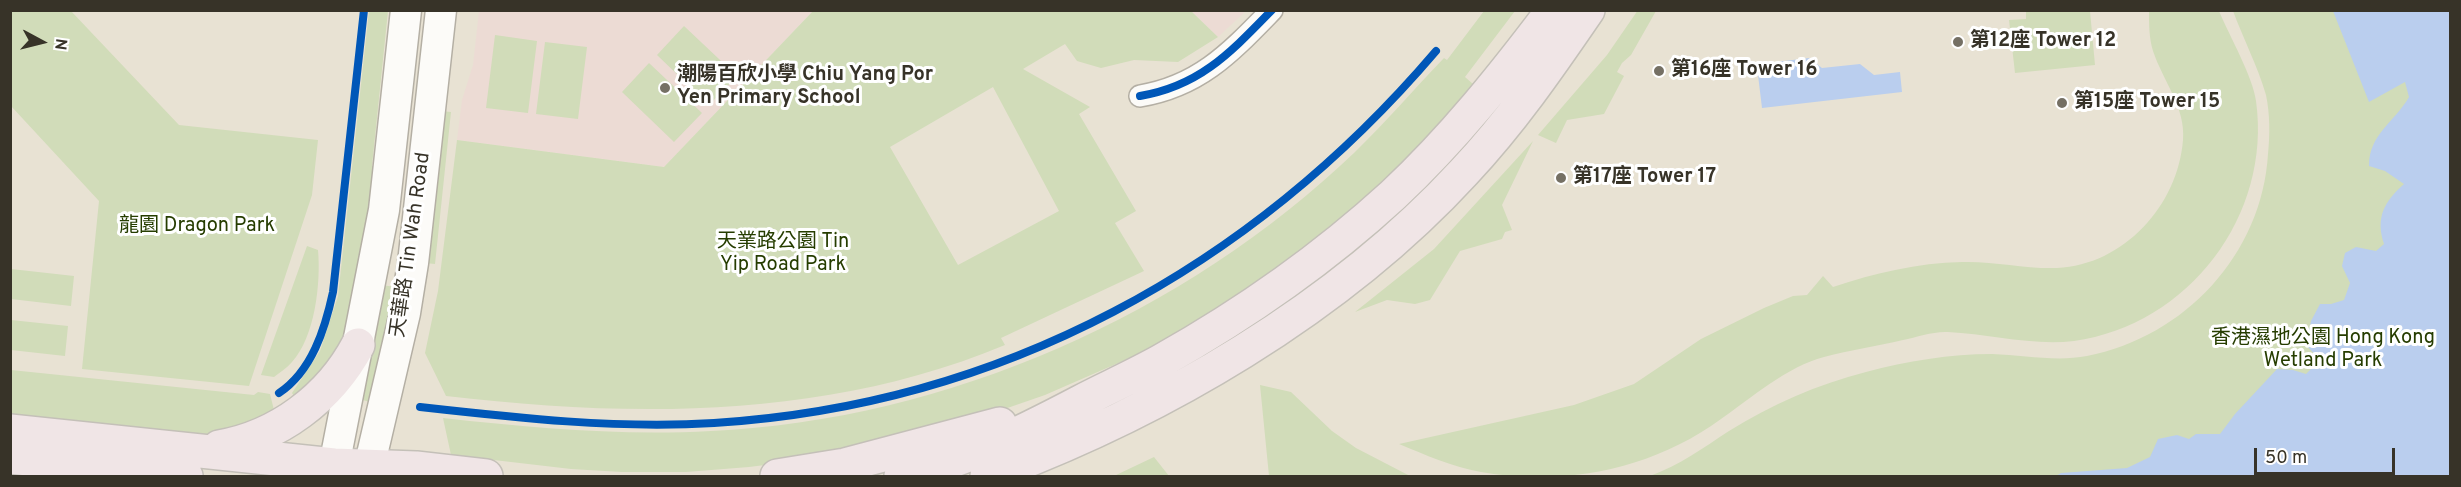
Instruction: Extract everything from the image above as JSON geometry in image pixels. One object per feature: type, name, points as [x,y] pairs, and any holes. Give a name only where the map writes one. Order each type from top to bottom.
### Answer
[{"type":"main road","name":"天華路 Tin Wah Road","points":[[333,471],[384,210],[406,10]]},
{"type":"main road","name":"天華路 Tin Wah Road","points":[[368,471],[405,313],[413,263],[441,10]]},
{"type":"main road","points":[[900,477],[988,449],[1208,333],[1253,304],[1347,235],[1393,195],[1438,149],[1514,61],[1553,10]]},
{"type":"main road","points":[[987,477],[1079,440],[1177,390],[1272,332],[1368,261],[1417,219],[1499,133],[1546,73],[1588,10]]},
{"type":"main road","points":[[10,431],[190,463],[282,425],[329,387],[345,369],[358,345]]},
{"type":"main road","points":[[777,477],[908,449],[1080,402]]},
{"type":"main road","points":[[10,458],[190,463],[333,471],[416,468],[486,477]]},
{"type":"street","points":[[1140,96],[1178,87],[1203,74],[1226,56],[1272,10]]},
{"type":"shaded area","points":[[479,11],[813,11],[664,167],[457,140],[462,100],[473,65]]},
{"type":"shaded area","points":[[1191,11],[1246,11],[1218,37]]},
{"type":"green space","name":"龍園 Dragon Park","points":[[11,10],[71,11],[179,125],[318,140],[312,195],[249,386],[82,369],[99,201],[11,106]]},
{"type":"green space","points":[[1638,10],[1656,11],[1631,55],[1622,63],[1617,72],[1624,76],[1604,114],[1567,120],[1556,143],[1538,135],[1607,55]]},
{"type":"green space","points":[[369,11],[388,11],[372,166],[379,167],[343,344],[320,377],[296,399],[292,393],[320,351],[338,296]]},
{"type":"green space","name":"天業路公園 Tin Yip Road Park","points":[[813,11],[1191,11],[1218,37],[1178,62],[1134,60],[1101,68],[1077,61],[1065,44],[1023,69],[1090,107],[1079,114],[1136,211],[1115,223],[1144,271],[1001,338],[1005,345],[938,369],[869,387],[799,399],[729,406],[659,409],[588,408],[446,396],[425,353],[438,291],[457,140],[664,167]],"holes":[[[993,87],[1059,211],[958,265],[890,147]]]},
{"type":"green space","points":[[1484,11],[1515,11],[1465,77],[1473,84],[1428,139],[1384,183],[1288,260],[1197,323],[1148,350],[1045,395],[990,414],[821,458],[749,467],[686,472],[622,472],[571,469],[451,455],[443,418],[611,432],[711,431],[799,423],[887,406],[974,381],[1058,348],[1139,309],[1216,263],[1288,210],[1355,152],[1444,58],[1447,60]]},
{"type":"green space","points":[[2026,11],[2090,11],[2095,65],[2015,73],[2009,20],[2026,19]]},
{"type":"green space","points":[[2149,11],[2219,11],[2246,68],[2254,91],[2257,143],[2250,184],[2236,223],[2214,258],[2186,288],[2153,313],[2115,331],[2074,341],[2042,342],[1943,332],[1810,361],[1784,375],[1695,436],[1637,462],[1607,470],[1544,477],[1512,476],[1460,467],[1399,444],[1574,405],[1634,384],[1701,339],[1764,308],[1793,296],[1807,295],[1823,276],[1833,287],[1880,273],[1929,264],[1974,262],[2057,268],[2081,264],[2104,256],[2125,243],[2159,208],[2171,187],[2179,164],[2183,140],[2181,117],[2153,51]]},
{"type":"green space","name":"香港濕地公園 Hong Kong Wetland Park","points":[[2233,11],[2450,11],[2450,476],[1650,476],[1681,461],[1745,421],[1778,404],[1848,377],[1913,361],[1960,355],[1992,354],[2040,358],[2087,356],[2123,346],[2156,330],[2186,310],[2212,285],[2234,257],[2251,225],[2263,191],[2269,139],[2266,95]]},
{"type":"green space","points":[[684,26],[737,76],[709,105],[657,55]]},
{"type":"green space","points":[[495,35],[537,41],[528,113],[486,108]]},
{"type":"green space","points":[[545,42],[587,47],[578,119],[536,114]]},
{"type":"green space","points":[[649,63],[702,113],[674,142],[622,92]]},
{"type":"green space","points":[[441,111],[451,112],[435,264],[425,263]]},
{"type":"green space","points":[[1533,141],[1502,205],[1512,230],[1505,232],[1502,239],[1460,251],[1430,300],[1415,304],[1387,300],[1355,312],[1434,249]]},
{"type":"green space","points":[[307,246],[318,250],[319,263],[315,309],[306,339],[300,351],[286,368],[274,377],[261,375]]},
{"type":"green space","points":[[11,269],[74,276],[71,306],[11,299]]},
{"type":"green space","points":[[382,285],[395,287],[370,402],[359,399]]},
{"type":"green space","points":[[11,320],[68,326],[65,356],[11,350]]},
{"type":"green space","points":[[11,370],[254,395],[258,392],[270,394],[275,414],[211,435],[11,417]]},
{"type":"green space","points":[[1260,385],[1291,392],[1332,431],[1356,448],[1410,476],[1269,476]]},
{"type":"green space","points":[[1154,457],[1169,476],[1114,476]]},
{"type":"water","points":[[2333,11],[2450,11],[2450,476],[2056,476],[2061,473],[2127,468],[2150,457],[2158,439],[2177,435],[2189,439],[2196,434],[2220,434],[2235,414],[2277,369],[2306,374],[2320,360],[2306,345],[2311,321],[2320,304],[2331,304],[2344,300],[2350,283],[2342,266],[2345,253],[2356,247],[2376,251],[2384,244],[2381,234],[2383,210],[2404,184],[2385,171],[2369,166],[2370,155],[2383,129],[2409,97],[2405,82],[2369,102]]},
{"type":"water","points":[[1809,58],[1822,68],[1860,64],[1874,75],[1900,72],[1902,92],[1762,108],[1758,75],[1768,63]]},
{"type":"cycle path","points":[[279,393],[300,373],[315,348],[326,320],[333,292],[364,10]]},
{"type":"cycle path","points":[[1140,96],[1180,84],[1213,65],[1243,40],[1272,10]]},
{"type":"cycle path","points":[[420,407],[530,418],[640,425],[714,423],[820,411],[922,388],[1020,355],[1114,312],[1202,259],[1286,198],[1364,129],[1436,51]]},
{"type":"place","name":"第12座 Tower 12","points":[[1958,42]]},
{"type":"place","name":"第16座 Tower 16","points":[[1659,71]]},
{"type":"place","name":"潮陽百欣小學 Chiu Yang Por Yen Primary School","points":[[665,88]]},
{"type":"place","name":"第15座 Tower 15","points":[[2062,103]]},
{"type":"place","name":"第17座 Tower 17","points":[[1561,178]]}]
